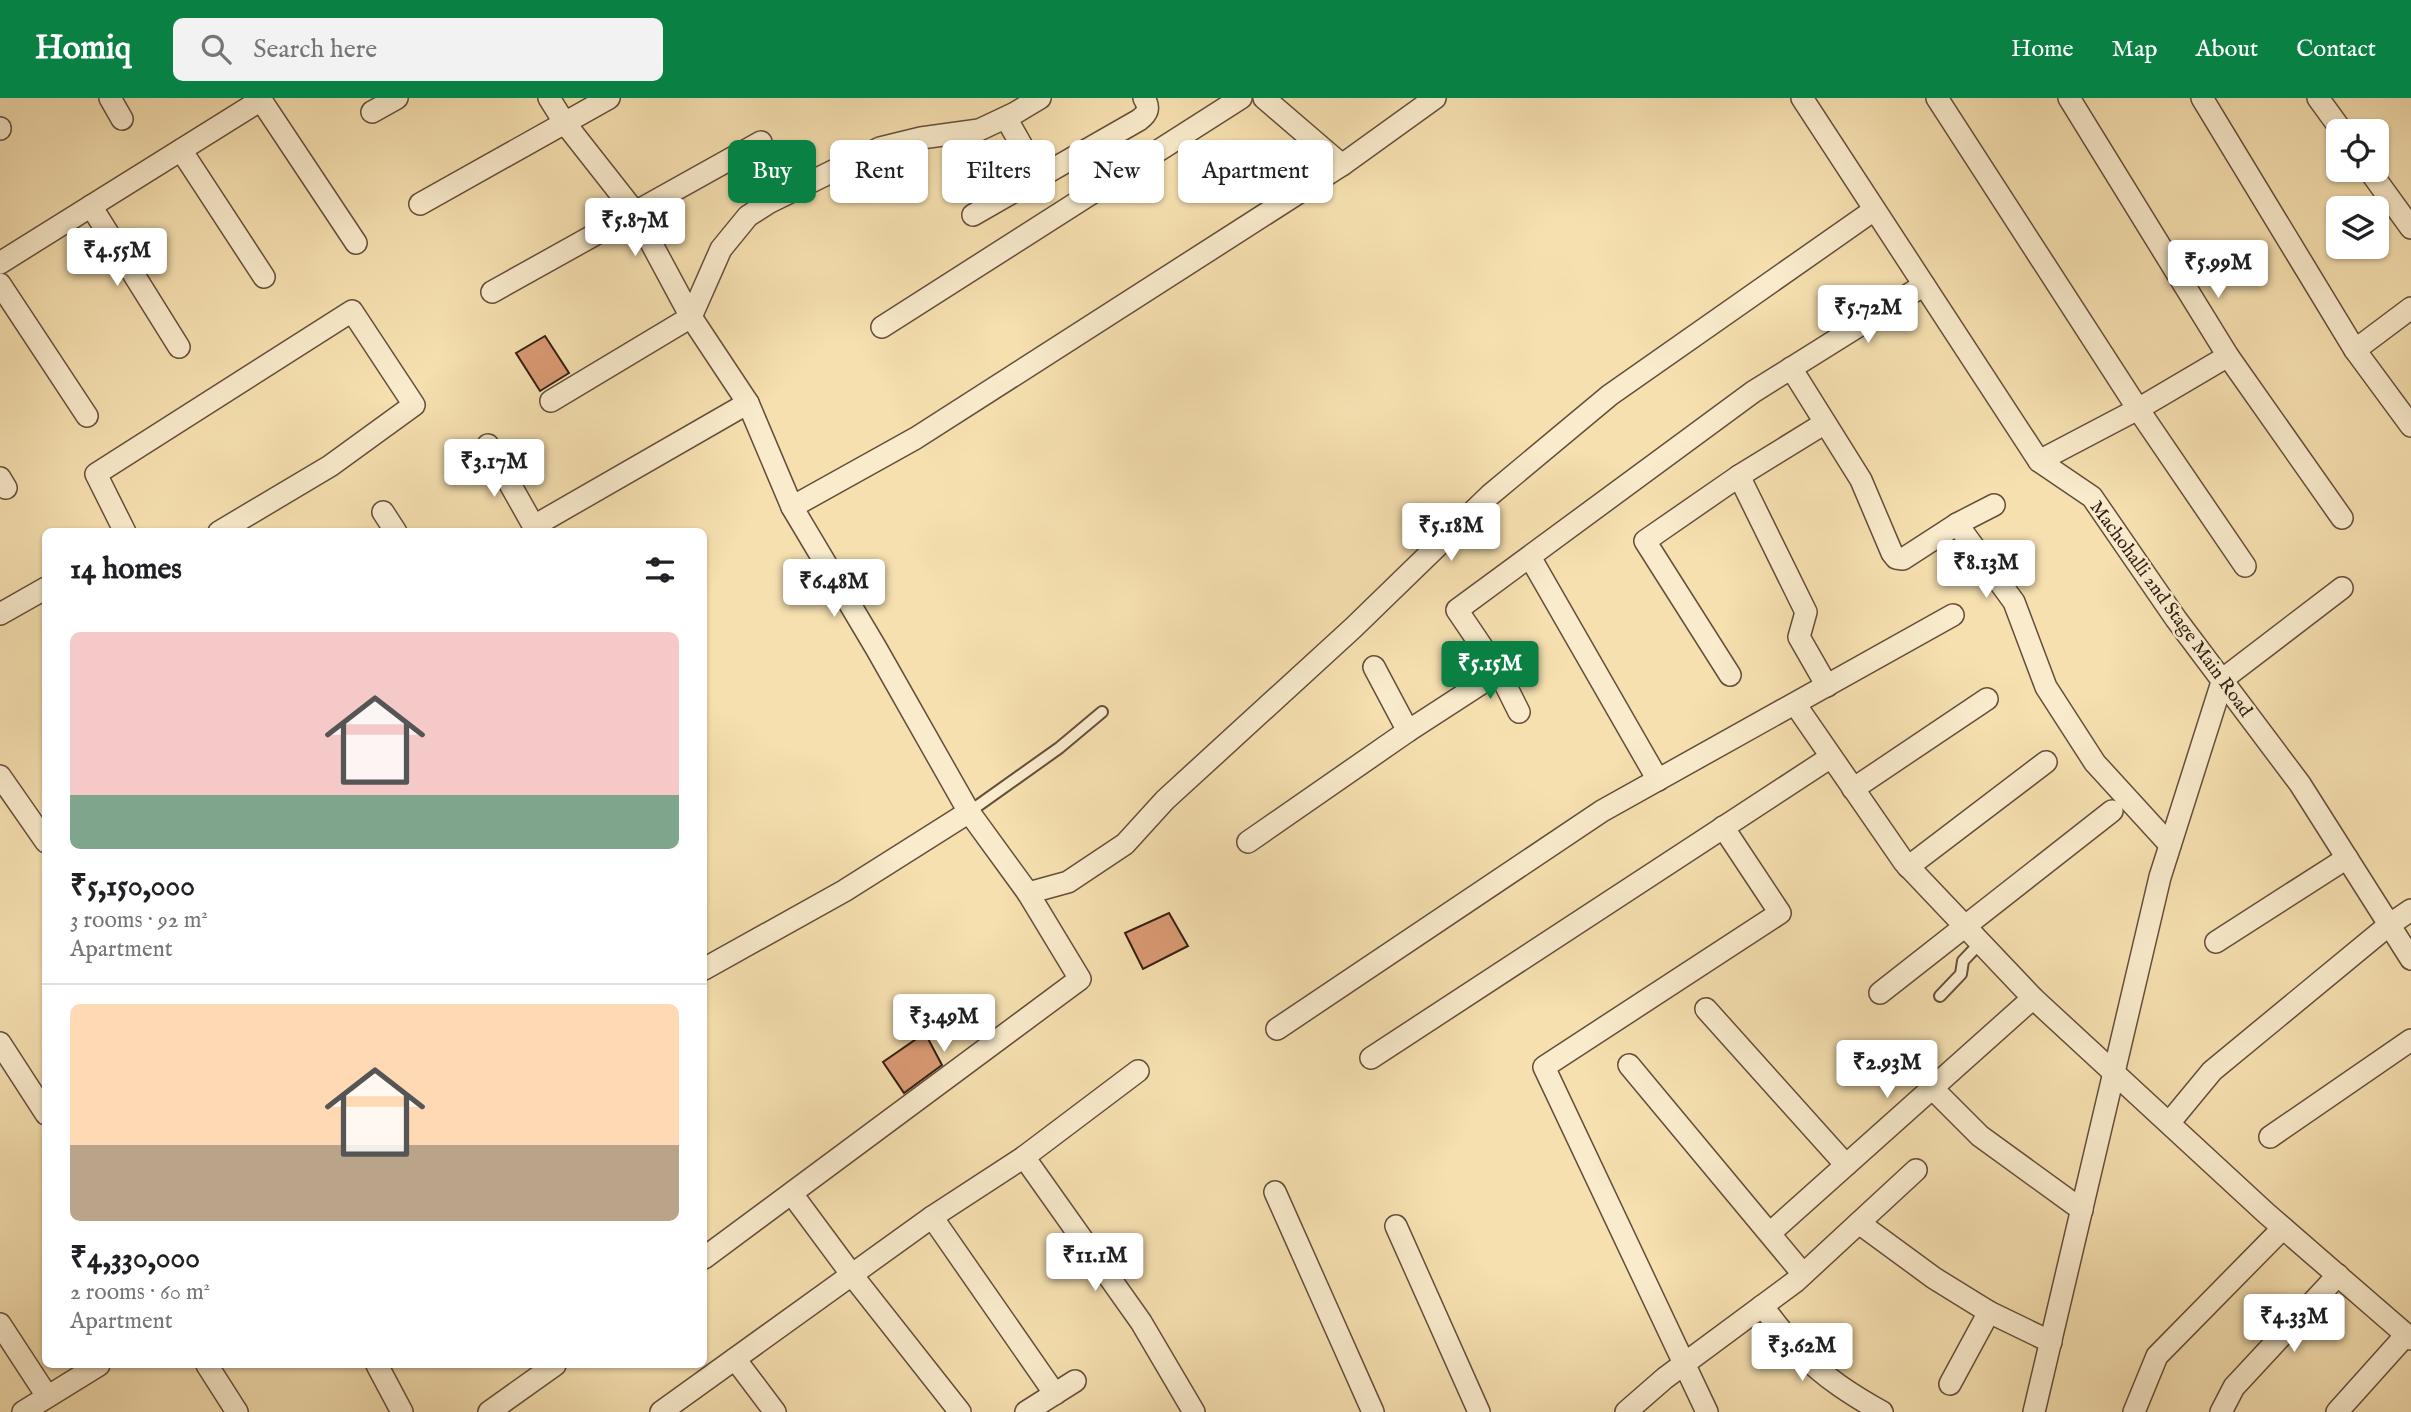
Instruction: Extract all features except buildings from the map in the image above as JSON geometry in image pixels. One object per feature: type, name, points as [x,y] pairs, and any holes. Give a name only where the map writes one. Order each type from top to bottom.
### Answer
[{"type":"street","points":[[110,98],[122,119]]},
{"type":"street","points":[[372,112],[397,98]]},
{"type":"street","points":[[549,98],[564,122],[634,211],[691,317],[747,402],[792,507],[969,812],[1028,894],[1080,979],[707,1256]]},
{"type":"street","points":[[420,204],[610,98]]},
{"type":"street","points":[[551,401],[691,317],[721,249],[748,216],[770,202],[880,148],[921,138],[979,130],[1040,98]]},
{"type":"street","points":[[1055,167],[1139,120],[1146,114],[1148,105],[1144,98]]},
{"type":"street","points":[[882,327],[1241,98]]},
{"type":"street","points":[[1264,98],[1342,165]]},
{"type":"street","points":[[792,507],[916,438],[1342,165],[1435,98]]},
{"type":"street","name":"Machohalli 2nd Stage Main Road","points":[[1802,98],[2039,461],[2092,497],[2176,619],[2300,784],[2411,958]]},
{"type":"street","points":[[1937,98],[2138,409],[2245,566]]},
{"type":"street","points":[[2069,98],[2228,356],[2342,518]]},
{"type":"street","points":[[2202,98],[2355,350],[2411,426]]},
{"type":"street","points":[[2318,98],[2333,119]]},
{"type":"street","points":[[0,263],[261,100],[356,243]]},
{"type":"street","points":[[1006,118],[1019,140]]},
{"type":"street","points":[[181,150],[264,277]]},
{"type":"street","points":[[492,292],[728,160]]},
{"type":"street","points":[[2378,182],[2411,228]]},
{"type":"street","points":[[974,215],[994,203]]},
{"type":"street","points":[[91,206],[179,347]]},
{"type":"street","points":[[1028,894],[1068,882],[1125,844],[1165,800],[1353,628],[1490,495],[1611,395],[1874,210]]},
{"type":"street","points":[[0,284],[87,416]]},
{"type":"street","points":[[1519,712],[1499,672],[1457,610],[1742,400],[1924,285]]},
{"type":"street","points":[[2355,350],[2411,308]]},
{"type":"street","points":[[123,528],[96,474],[352,311],[414,405],[330,466],[226,528]]},
{"type":"street","points":[[2039,461],[2138,409],[2228,356]]},
{"type":"street","points":[[1791,368],[1861,481],[1896,558],[1903,559],[1957,524],[1994,505]]},
{"type":"street","points":[[538,528],[747,402]]},
{"type":"street","points":[[1730,675],[1645,541],[1739,476],[1825,423]]},
{"type":"street","points":[[488,445],[535,528]]},
{"type":"street","points":[[1739,476],[1806,612],[1799,637],[1827,686]]},
{"type":"street","points":[[383,512],[393,528]]},
{"type":"street","points":[[1957,524],[2014,602],[2046,687],[2095,763],[2170,845]]},
{"type":"street","points":[[1530,557],[1657,780]]},
{"type":"street","points":[[2034,1412],[2160,877],[2223,679],[2342,588]]},
{"type":"street","points":[[0,614],[42,590]]},
{"type":"street","points":[[1277,1030],[1577,826],[1953,615]]},
{"type":"street","points":[[1374,667],[1408,731]]},
{"type":"street","points":[[1248,842],[1408,731],[1499,672]]},
{"type":"street","points":[[1853,789],[1987,699]]},
{"type":"street","points":[[1795,704],[1908,867],[2033,998],[2283,1228],[2409,1337],[2337,1412]]},
{"type":"street","points":[[1371,1058],[1831,757]]},
{"type":"street","points":[[1908,867],[2046,762]]},
{"type":"street","points":[[0,776],[42,836]]},
{"type":"street","points":[[1880,993],[2112,811]]},
{"type":"street","points":[[707,967],[844,891],[969,812]]},
{"type":"street","points":[[1707,1412],[1544,1067],[1780,913],[1723,827]]},
{"type":"street","points":[[2217,943],[2347,858]]},
{"type":"street","points":[[2169,1123],[2212,1071],[2389,925],[2411,910]]},
{"type":"street","points":[[1770,1233],[2033,998]]},
{"type":"street","points":[[1706,1009],[1846,1165]]},
{"type":"street","points":[[2270,1137],[2411,1040]]},
{"type":"street","points":[[0,1044],[42,1108]]},
{"type":"street","points":[[1629,1065],[1803,1274]]},
{"type":"street","points":[[661,1412],[932,1217],[1024,1157],[1138,1071]]},
{"type":"street","points":[[1933,1088],[1980,1136],[2082,1210]]},
{"type":"street","points":[[1024,1157],[1141,1322],[1194,1412]]},
{"type":"street","points":[[1626,1412],[1684,1364],[1803,1274],[1916,1170]]},
{"type":"street","points":[[1275,1192],[1373,1412]]},
{"type":"street","points":[[792,1194],[960,1412]]},
{"type":"street","points":[[932,1217],[1055,1394]]},
{"type":"street","points":[[1859,1223],[1934,1278],[1989,1312],[2051,1342]]},
{"type":"street","points":[[1396,1226],[1479,1412]]},
{"type":"street","points":[[2134,1412],[2157,1356],[2283,1228]]},
{"type":"street","points":[[2221,1412],[2234,1387],[2338,1275]]},
{"type":"street","points":[[1762,1306],[1800,1353],[1847,1392],[1882,1412]]},
{"type":"street","points":[[1950,1384],[1989,1312]]},
{"type":"street","points":[[0,1324],[47,1396]]},
{"type":"street","points":[[735,1359],[775,1412]]},
{"type":"street","points":[[23,1412],[94,1368]]},
{"type":"street","points":[[209,1368],[237,1412]]},
{"type":"street","points":[[379,1368],[402,1412]]},
{"type":"street","points":[[489,1412],[551,1368]]},
{"type":"street","points":[[1026,1412],[1075,1381]]},
{"type":"lane","points":[[969,812],[1049,756],[1102,712]]},
{"type":"lane","points":[[1940,996],[1961,974],[1963,961],[1980,943]]}]
